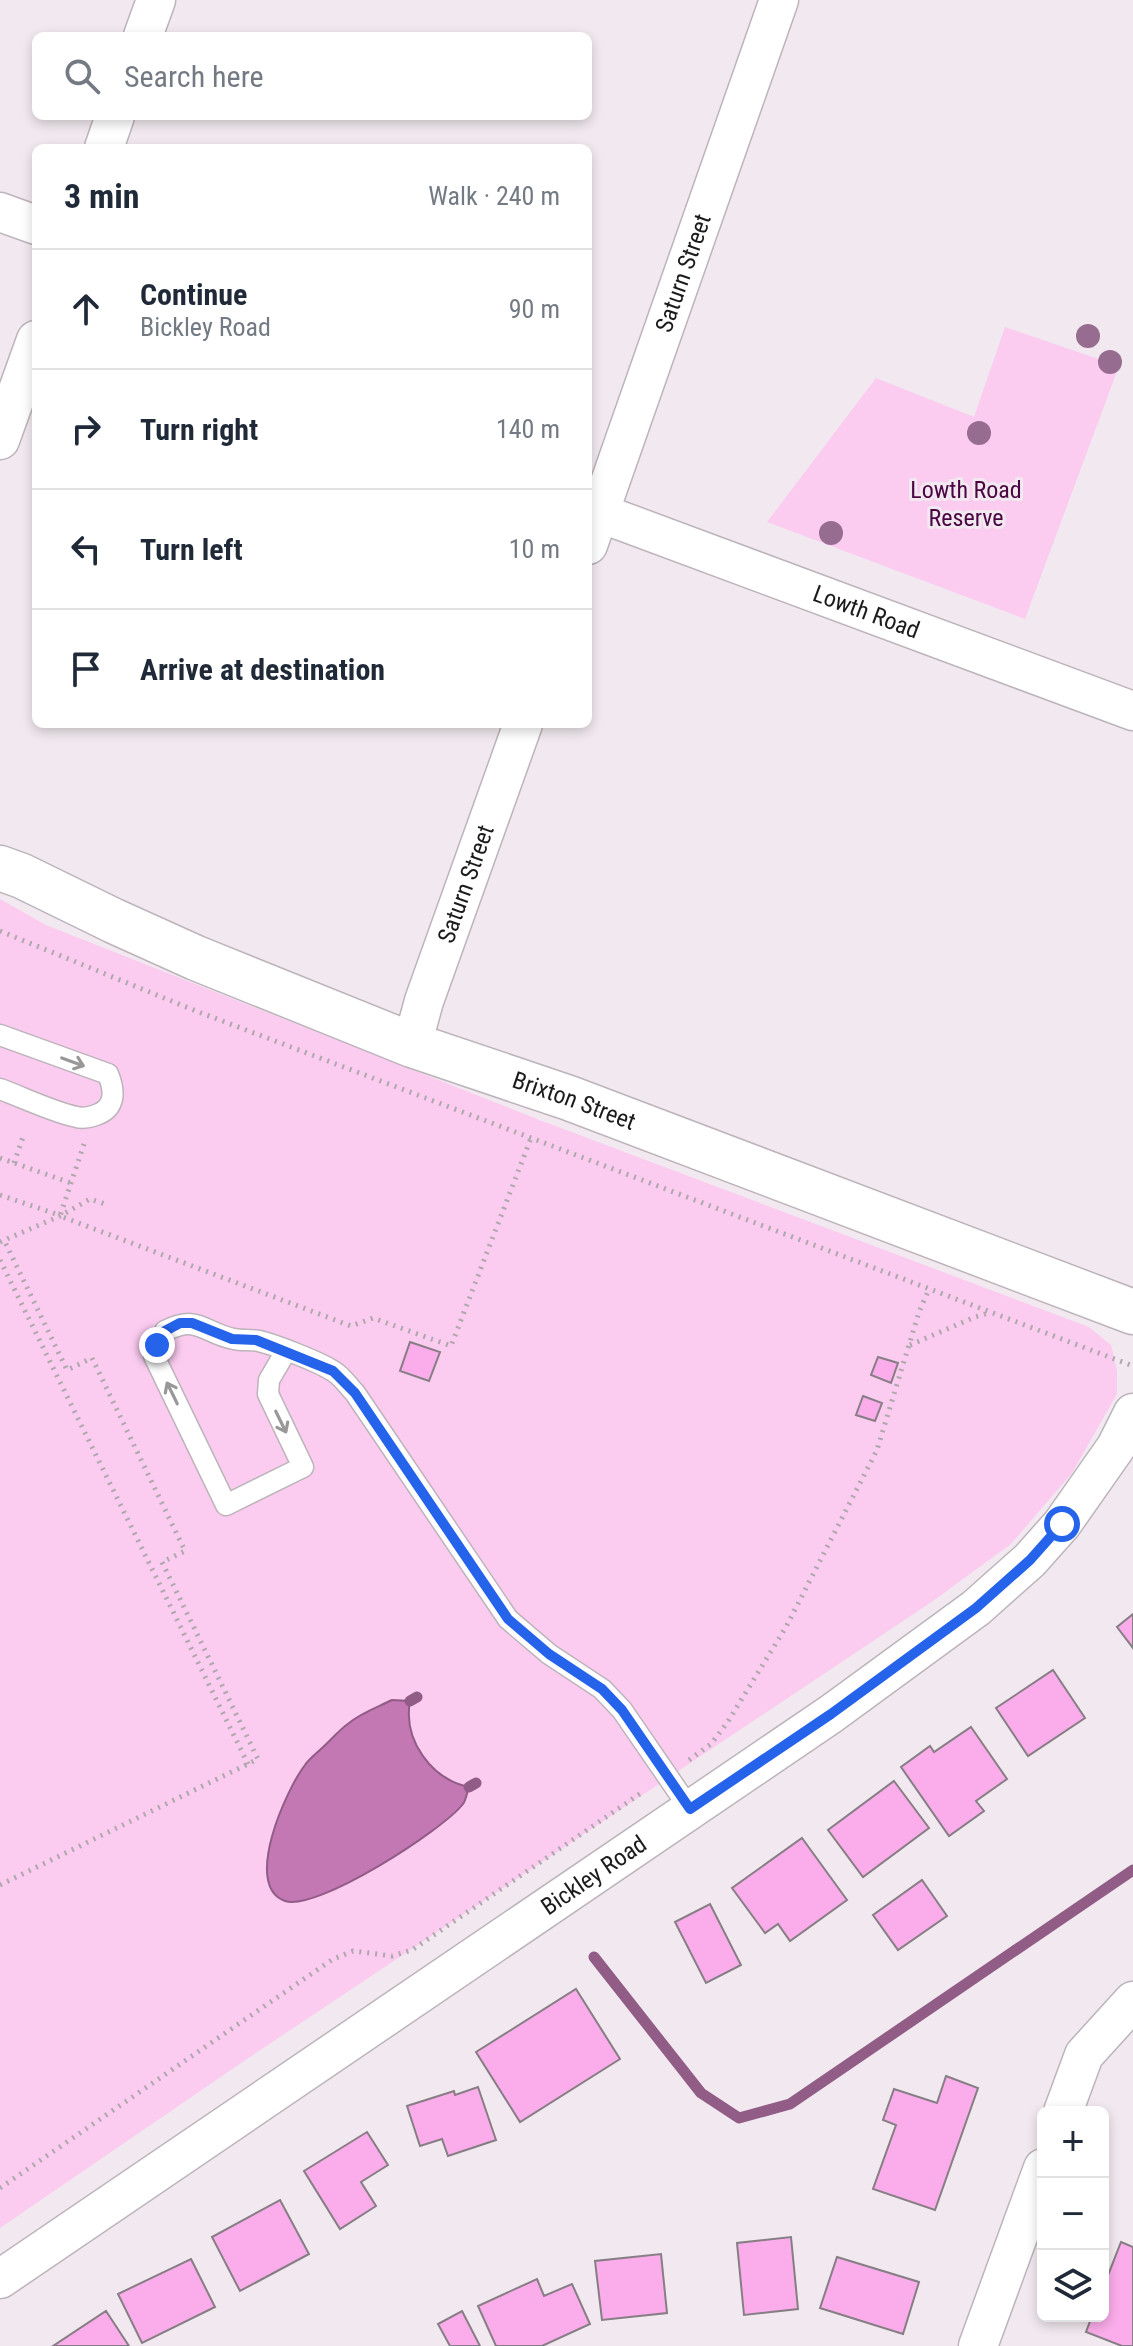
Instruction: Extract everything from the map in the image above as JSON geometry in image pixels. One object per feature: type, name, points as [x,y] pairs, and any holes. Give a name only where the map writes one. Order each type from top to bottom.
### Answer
[{"type":"main road","name":"Brixton Street","points":[[7,863],[114,921],[196,958],[412,1045],[569,1098],[1133,1312]]},
{"type":"street","points":[[144,32],[156,0]]},
{"type":"street","name":"Saturn Street","points":[[594,529],[779,0]]},
{"type":"street","points":[[105,144],[114,120]]},
{"type":"street","points":[[0,212],[32,224]]},
{"type":"street","points":[[0,440],[32,351]]},
{"type":"street","name":"Lowth Road","points":[[594,529],[1133,711]]},
{"type":"street","name":"Saturn Street","points":[[412,1045],[424,1001],[522,728]]},
{"type":"street","name":"Bickley Road","points":[[0,2279],[831,1714],[976,1608],[1030,1560],[1062,1524],[1116,1447],[1133,1413]]},
{"type":"street","points":[[1065,2106],[1084,2055],[1133,2001]]},
{"type":"street","points":[[978,2346],[1039,2178]]},
{"type":"lane","points":[[0,1035],[108,1074],[113,1099],[109,1109],[79,1118],[0,1089]]},
{"type":"lane","points":[[286,1351],[269,1380],[268,1394],[303,1467],[226,1505],[154,1356],[165,1331],[180,1323],[192,1323],[232,1339],[256,1340],[286,1351],[333,1371],[341,1377],[355,1393],[508,1619],[549,1654],[602,1689],[622,1710],[690,1809]]},
{"type":"path","points":[[0,931],[196,1011],[1133,1366]]},
{"type":"path","points":[[60,1216],[87,1134]]},
{"type":"path","points":[[14,1163],[23,1137]]},
{"type":"path","points":[[0,1195],[351,1326],[373,1318],[451,1346],[454,1329],[531,1138]]},
{"type":"path","points":[[0,1158],[71,1183]]},
{"type":"path","points":[[0,1885],[258,1759],[162,1562],[185,1551],[92,1358],[67,1370],[2,1241],[60,1216],[90,1199],[108,1205]]},
{"type":"path","points":[[0,1260],[248,1764]]},
{"type":"path","points":[[682,1764],[711,1744],[727,1723],[786,1627],[877,1450],[929,1289]]},
{"type":"path","points":[[909,1346],[991,1312]]},
{"type":"path","points":[[0,2188],[333,1959],[353,1951],[392,1956],[412,1950],[654,1784]]},
{"type":"green space","name":"Lowth Road Reserve","points":[[1005,327],[1119,366],[1025,619],[767,522],[876,378],[974,417]]},
{"type":"green space","points":[[0,899],[46,925],[537,1119],[1089,1327],[1111,1345],[1117,1370],[1117,1394],[1072,1473],[1011,1544],[933,1601],[247,2059],[0,2228]]},
{"type":"shaded area","points":[[392,1700],[410,1701],[411,1730],[416,1743],[432,1767],[455,1783],[469,1787],[464,1802],[431,1832],[350,1882],[301,1901],[285,1901],[273,1892],[267,1877],[268,1857],[279,1814],[297,1777],[345,1726]]},
{"type":"building","points":[[410,1342],[440,1352],[429,1381],[400,1371]]},
{"type":"building","points":[[878,1357],[898,1363],[891,1383],[871,1375]]},
{"type":"building","points":[[863,1396],[882,1403],[875,1421],[856,1415]]},
{"type":"building","points":[[1133,1614],[1133,1648],[1117,1627]]},
{"type":"building","points":[[1053,1670],[1085,1718],[1028,1756],[996,1708]]},
{"type":"building","points":[[971,1727],[1007,1779],[976,1801],[984,1811],[949,1836],[901,1767],[930,1746],[934,1752]]},
{"type":"building","points":[[894,1781],[929,1828],[863,1877],[828,1830]]},
{"type":"building","points":[[802,1838],[847,1900],[790,1941],[778,1924],[765,1933],[732,1888]]},
{"type":"building","points":[[922,1880],[947,1916],[898,1950],[873,1915]]},
{"type":"building","points":[[710,1904],[741,1965],[706,1983],[675,1922]]},
{"type":"building","points":[[576,1989],[620,2059],[520,2122],[476,2052]]},
{"type":"building","points":[[946,2076],[978,2088],[935,2210],[873,2189],[896,2125],[883,2120],[894,2089],[937,2103]]},
{"type":"building","points":[[478,2087],[496,2140],[448,2156],[442,2139],[420,2146],[407,2106]]},
{"type":"building","points":[[367,2132],[388,2165],[361,2182],[376,2206],[340,2229],[304,2171]]},
{"type":"building","points":[[280,2200],[309,2254],[240,2291],[212,2237]]},
{"type":"building","points":[[791,2237],[798,2309],[744,2315],[737,2243]]},
{"type":"building","points":[[1121,2242],[1133,2247],[1133,2346],[1122,2346],[1086,2332],[1090,2322],[1109,2322],[1109,2273]]},
{"type":"building","points":[[661,2254],[667,2313],[602,2320],[595,2261]]},
{"type":"building","points":[[837,2257],[919,2282],[903,2334],[820,2308]]},
{"type":"building","points":[[191,2259],[215,2307],[142,2343],[118,2294]]},
{"type":"building","points":[[537,2279],[544,2296],[572,2284],[590,2324],[542,2346],[496,2346],[478,2306]]},
{"type":"building","points":[[106,2311],[129,2346],[53,2346]]},
{"type":"building","points":[[462,2311],[480,2346],[450,2346],[438,2324]]},
{"type":"waterway","points":[[410,1701],[417,1697]]},
{"type":"waterway","points":[[469,1787],[476,1783]]},
{"type":"waterway","points":[[594,1957],[701,2093],[739,2118],[790,2104],[1133,1870]]},
{"type":"route","points":[[157,1345],[165,1331],[180,1323],[192,1323],[232,1339],[256,1340],[341,1377],[355,1393],[508,1619],[549,1654],[602,1689],[622,1710],[690,1809],[831,1714],[976,1608],[1030,1560],[1062,1524]]}]
